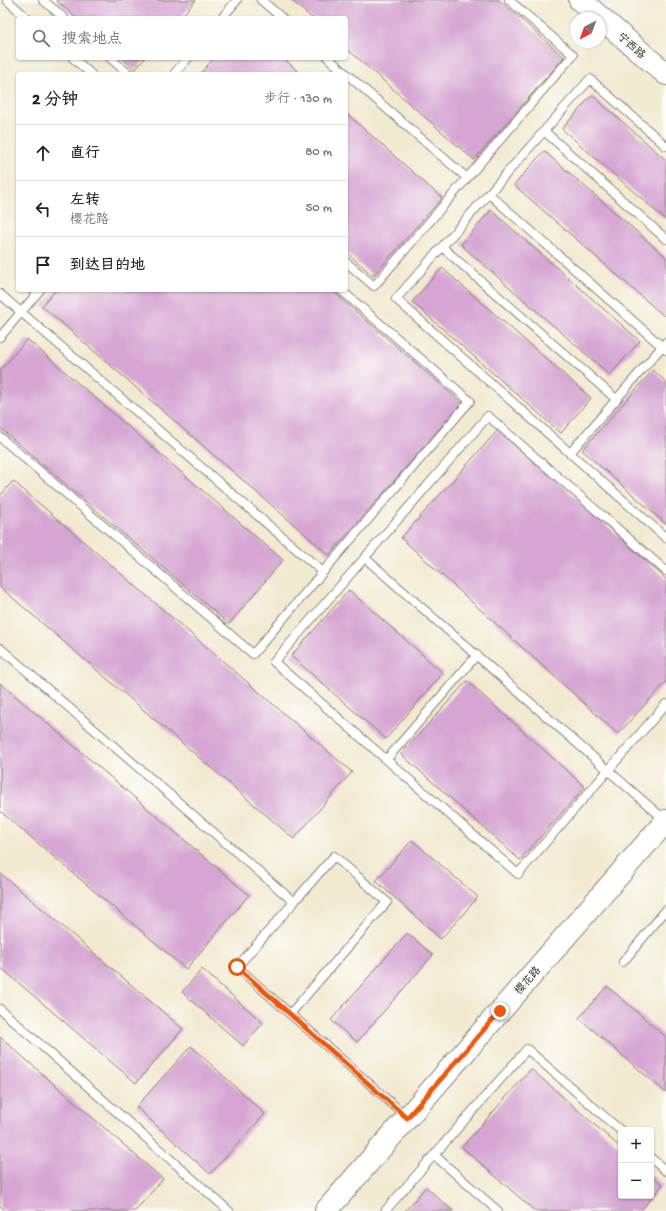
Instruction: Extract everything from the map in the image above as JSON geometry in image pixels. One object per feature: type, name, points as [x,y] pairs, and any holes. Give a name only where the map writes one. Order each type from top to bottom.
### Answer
[{"type":"street","name":"宁西路","points":[[580,0],[666,74]]},
{"type":"street","name":"樱花路","points":[[326,1211],[663,830]]},
{"type":"lane","points":[[7,0],[25,16]]},
{"type":"lane","points":[[43,0],[62,16]]},
{"type":"lane","points":[[224,16],[237,0]]},
{"type":"lane","points":[[261,0],[280,16]]},
{"type":"lane","points":[[348,264],[374,286],[573,55],[509,0]]},
{"type":"lane","points":[[75,60],[89,72]]},
{"type":"lane","points":[[112,60],[127,72]]},
{"type":"lane","points":[[176,72],[186,60]]},
{"type":"lane","points":[[330,60],[344,72]]},
{"type":"lane","points":[[348,75],[467,178]]},
{"type":"lane","points":[[666,146],[590,80],[396,300],[666,538]]},
{"type":"lane","points":[[544,131],[666,239]]},
{"type":"lane","points":[[489,194],[665,346],[616,399],[570,453]]},
{"type":"lane","points":[[442,247],[616,399]]},
{"type":"lane","points":[[0,337],[38,292]]},
{"type":"lane","points":[[0,437],[253,654],[470,401],[343,292]]},
{"type":"lane","points":[[0,294],[323,572]]},
{"type":"lane","points":[[666,571],[488,416],[274,662],[518,874],[666,704]]},
{"type":"lane","points":[[365,558],[608,770],[663,830]]},
{"type":"lane","points":[[0,648],[294,902]]},
{"type":"lane","points":[[386,760],[477,656]]},
{"type":"lane","points":[[290,1014],[387,902],[334,856],[237,967],[407,1118]]},
{"type":"lane","points":[[623,962],[666,910]]},
{"type":"lane","points":[[0,1009],[228,1211]]},
{"type":"lane","points":[[384,1211],[528,1049],[618,1128]]},
{"type":"lane","points":[[434,1155],[498,1211]]},
{"type":"lane","points":[[654,1161],[666,1171]]},
{"type":"building","points":[[56,0],[196,0],[182,16],[74,16]]},
{"type":"building","points":[[291,0],[499,0],[564,57],[474,160],[348,50],[348,16],[310,16]]},
{"type":"building","points":[[124,60],[143,60],[135,70]]},
{"type":"building","points":[[212,60],[285,60],[299,72],[202,72]]},
{"type":"building","points":[[592,95],[666,160],[666,220],[562,129]]},
{"type":"building","points":[[348,115],[442,198],[373,276],[348,254]]},
{"type":"building","points":[[544,151],[666,257],[666,314],[664,316],[514,185]]},
{"type":"building","points":[[491,210],[640,341],[610,375],[461,245]]},
{"type":"building","points":[[442,268],[591,398],[561,433],[412,302]]},
{"type":"building","points":[[54,292],[333,292],[462,403],[329,555],[42,306]]},
{"type":"building","points":[[27,339],[283,560],[229,624],[0,428],[0,371]]},
{"type":"building","points":[[653,370],[666,382],[666,524],[582,450]]},
{"type":"building","points":[[499,429],[666,579],[666,682],[618,734],[401,538]]},
{"type":"building","points":[[13,481],[352,772],[294,839],[0,587],[0,496]]},
{"type":"building","points":[[349,590],[443,673],[386,739],[291,656]]},
{"type":"building","points":[[467,681],[585,787],[520,860],[401,754]]},
{"type":"building","points":[[0,683],[249,895],[186,969],[0,811]]},
{"type":"building","points":[[412,840],[478,897],[441,939],[376,881]]},
{"type":"building","points":[[0,873],[183,1029],[136,1083],[0,967]]},
{"type":"building","points":[[407,933],[433,955],[357,1042],[331,1020]]},
{"type":"building","points":[[202,969],[263,1023],[243,1046],[182,992]]},
{"type":"building","points":[[607,986],[666,1037],[666,1093],[579,1018]]},
{"type":"building","points":[[0,1037],[163,1179],[135,1211],[6,1211],[0,1206]]},
{"type":"building","points":[[191,1046],[265,1114],[210,1174],[136,1107]]},
{"type":"building","points":[[531,1069],[618,1145],[618,1199],[651,1199],[640,1211],[535,1211],[462,1147]]},
{"type":"building","points":[[654,1178],[663,1185],[654,1195]]},
{"type":"building","points":[[426,1187],[453,1211],[405,1211]]},
{"type":"route","points":[[237,967],[407,1118],[500,1011]]}]
